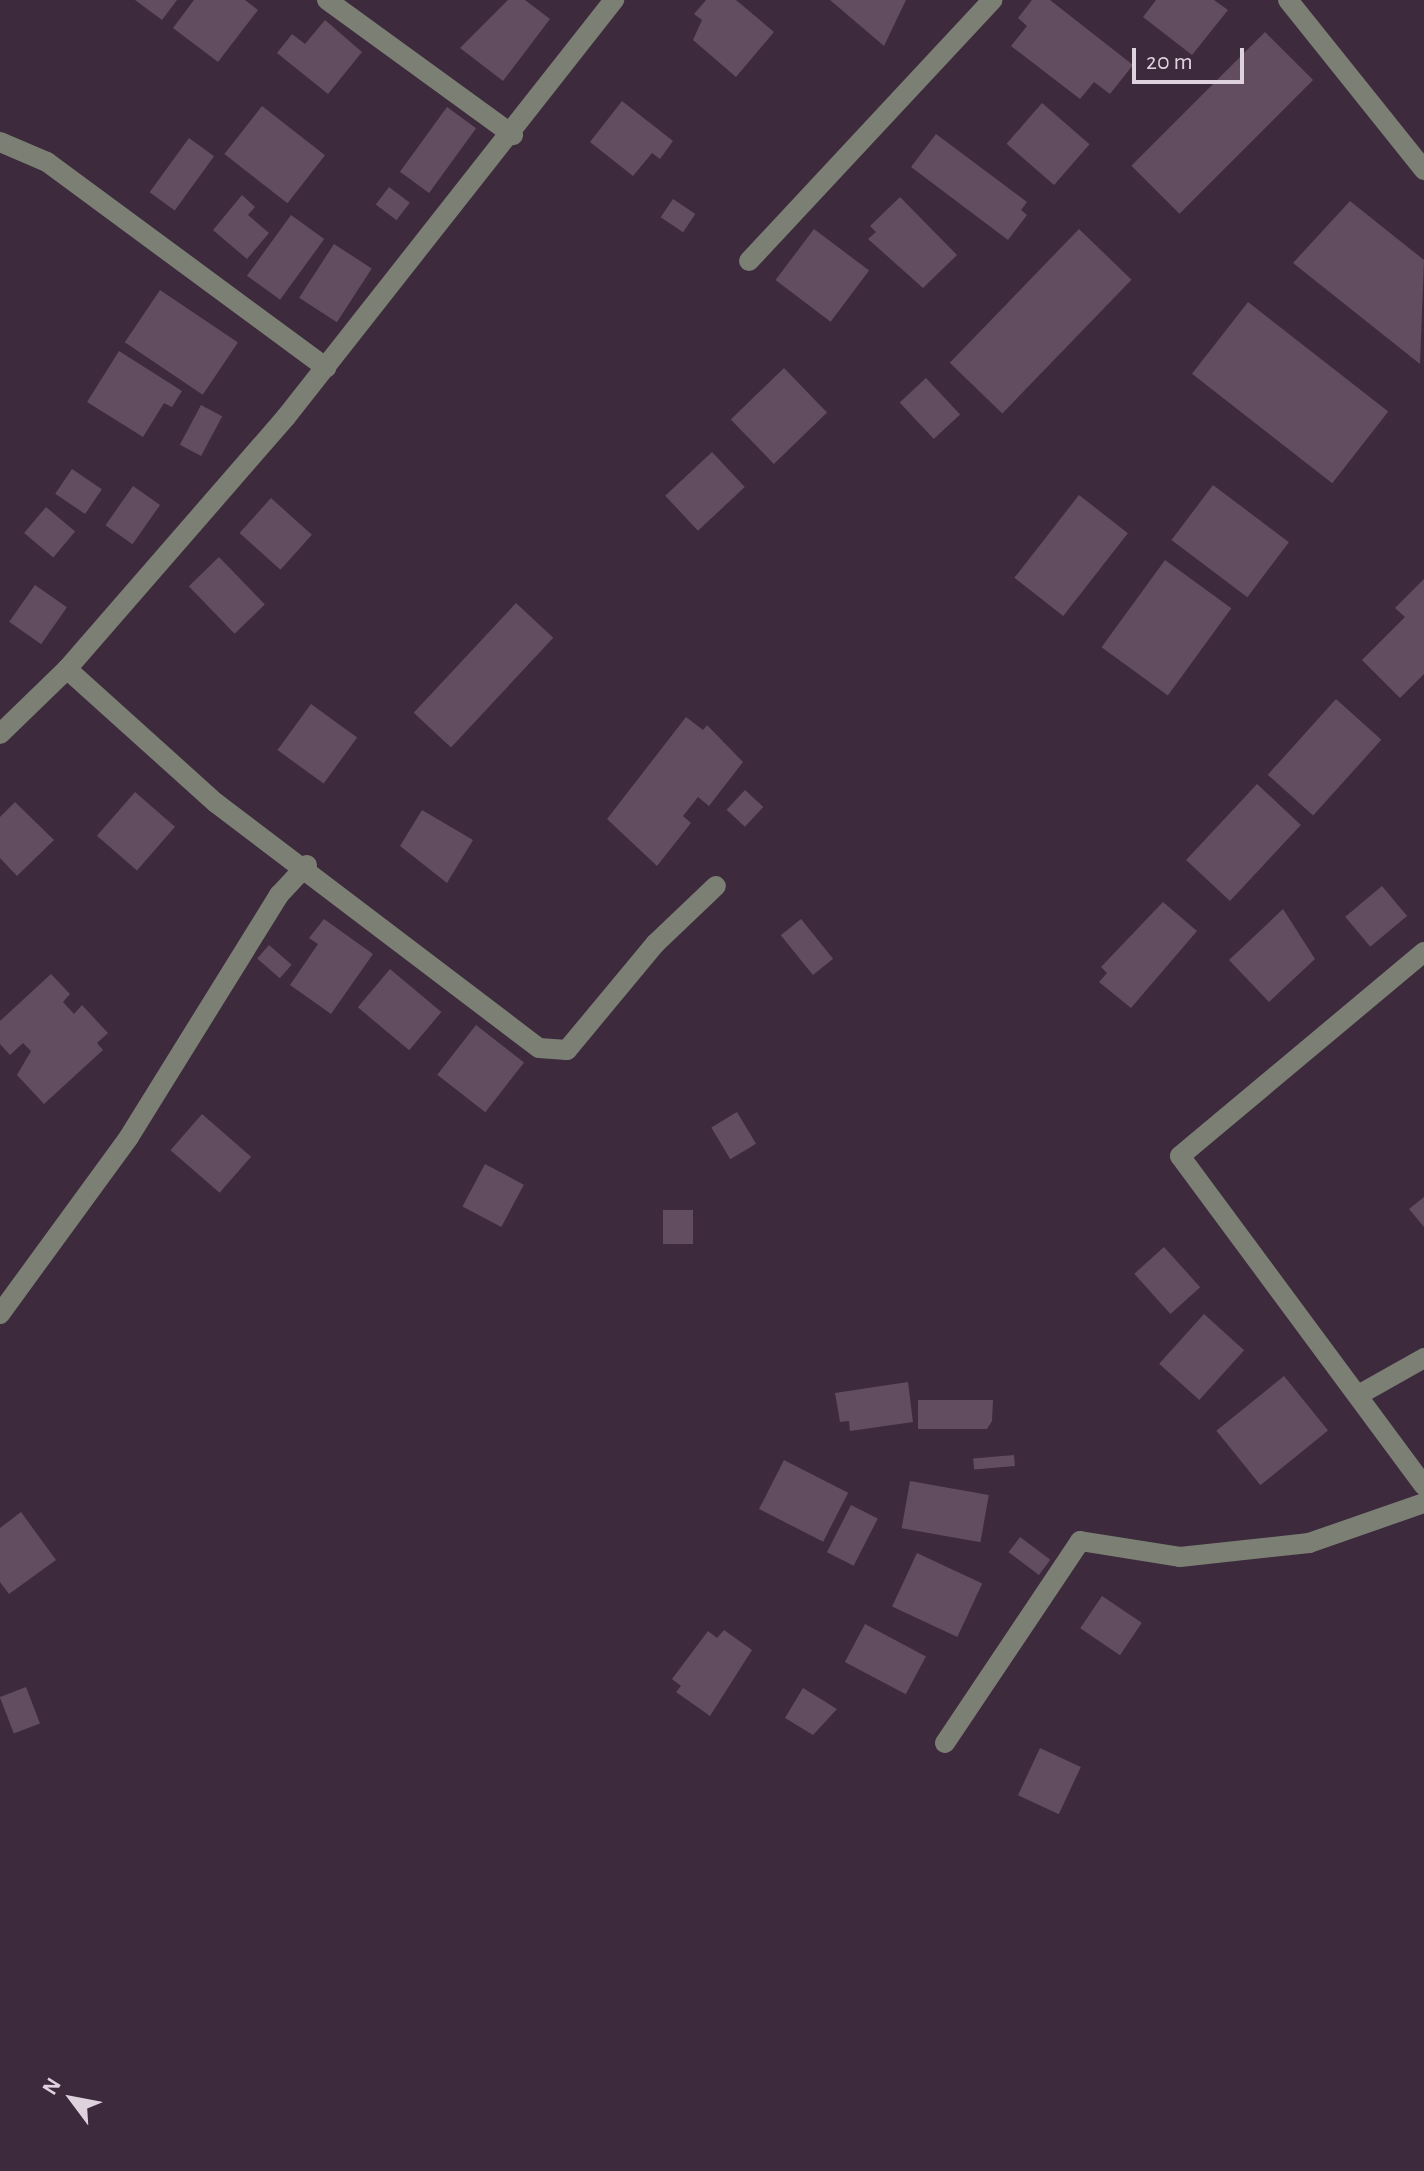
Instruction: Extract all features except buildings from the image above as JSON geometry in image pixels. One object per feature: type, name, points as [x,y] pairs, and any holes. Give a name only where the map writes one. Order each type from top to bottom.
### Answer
[{"type":"street","points":[[327,0],[513,135]]},
{"type":"street","points":[[0,734],[67,669],[326,368],[513,135],[614,0]]},
{"type":"street","points":[[749,261],[992,0]]},
{"type":"street","points":[[1288,0],[1424,170]]},
{"type":"street","points":[[0,142],[47,162],[326,368]]},
{"type":"street","points":[[67,669],[216,803],[307,865],[454,988],[539,1048],[567,1050],[655,944],[716,886]]},
{"type":"street","points":[[0,1314],[129,1137],[279,895],[307,865]]},
{"type":"street","points":[[1424,952],[1180,1156],[1362,1393],[1424,1486]]},
{"type":"street","points":[[1362,1393],[1424,1358]]},
{"type":"street","points":[[945,1743],[1080,1541],[1180,1557],[1309,1543],[1424,1503]]}]
